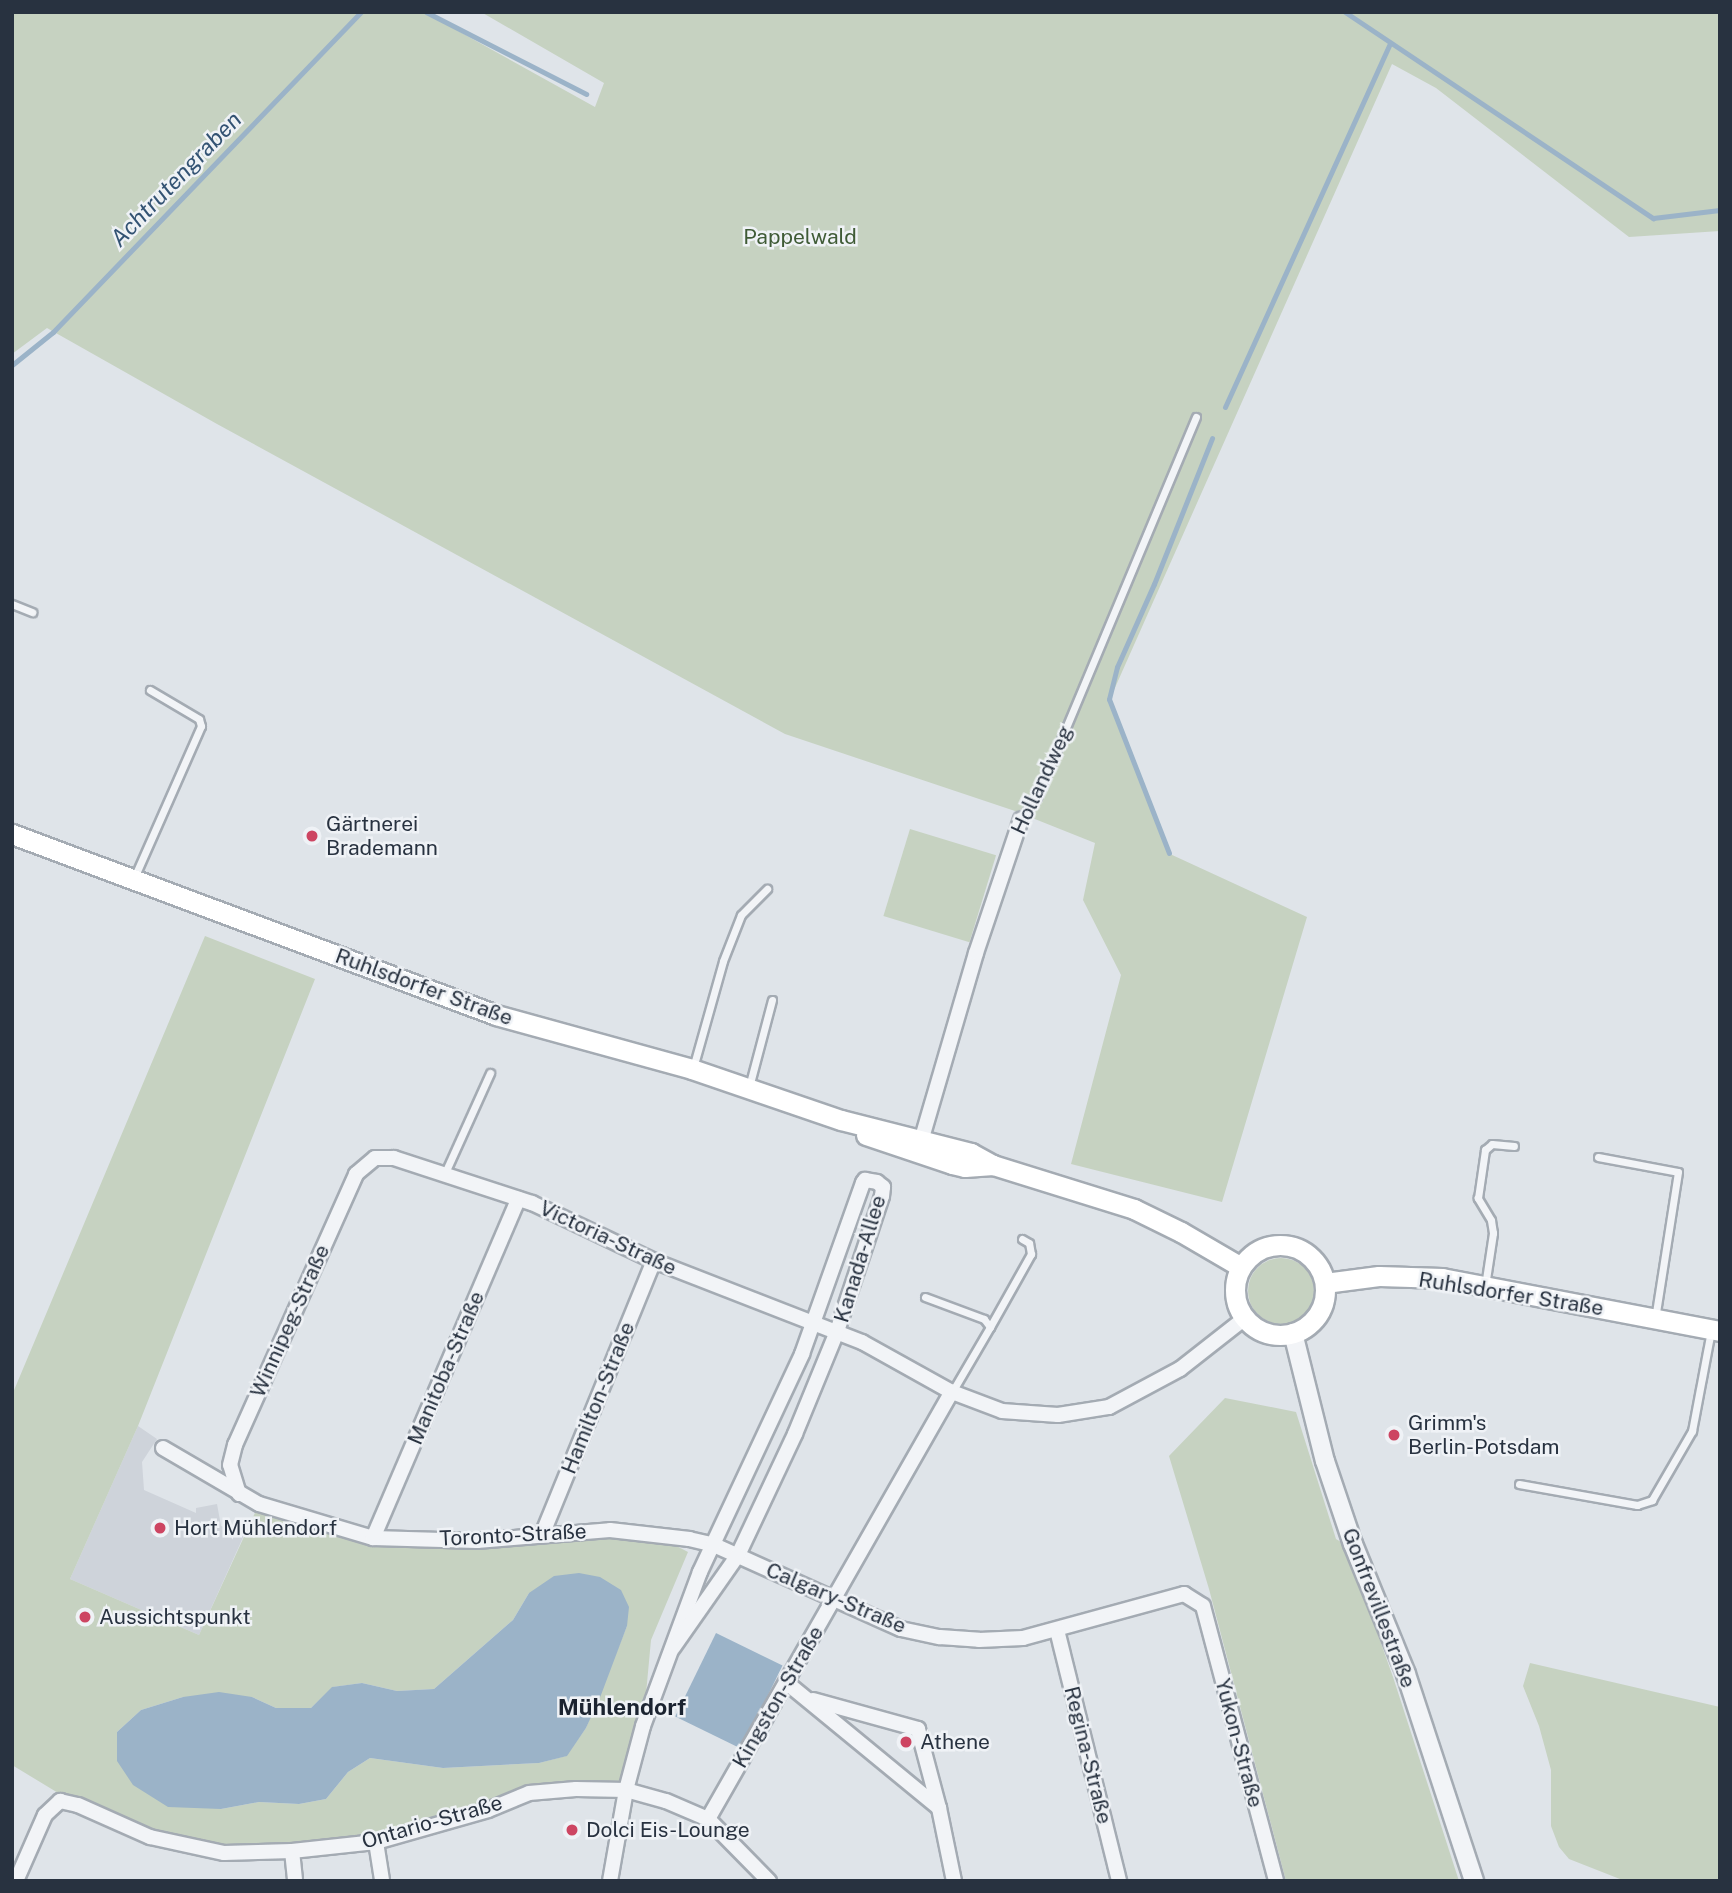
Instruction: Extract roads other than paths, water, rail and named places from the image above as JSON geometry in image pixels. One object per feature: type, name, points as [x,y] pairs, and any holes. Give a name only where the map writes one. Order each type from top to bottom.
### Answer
[{"type":"main road","name":"Ruhlsdorfer Straße","points":[[12,834],[496,1016],[692,1069],[919,1147],[971,1153],[993,1165],[1134,1209],[1181,1232],[1241,1267]]},
{"type":"main road","points":[[1284,1245],[1311,1257],[1325,1283],[1325,1296],[1314,1320],[1293,1333],[1275,1335],[1258,1329],[1245,1318],[1235,1293],[1241,1267],[1264,1248],[1284,1245]]},
{"type":"main road","name":"Ruhlsdorfer Straße","points":[[1325,1283],[1379,1276],[1442,1278],[1716,1331]]},
{"type":"street","name":"Hollandweg","points":[[919,1147],[976,953],[1021,819]]},
{"type":"street","name":"Victoria-Straße","points":[[375,1158],[394,1158],[518,1199],[654,1261],[862,1342],[977,1404],[1033,1415],[1058,1415],[1109,1407],[1180,1369],[1245,1318]]},
{"type":"street","name":"Winnipeg-Straße","points":[[239,1494],[230,1465],[235,1445],[356,1174],[375,1158]]},
{"type":"street","name":"Kanada-Allee","points":[[610,1881],[626,1790],[643,1726],[700,1572],[814,1325],[863,1183],[865,1180],[877,1182],[883,1188],[882,1195],[836,1334],[795,1434],[738,1555],[673,1648]]},
{"type":"street","name":"Manitoba-Straße","points":[[373,1538],[518,1199]]},
{"type":"street","name":"Hamilton-Straße","points":[[541,1535],[654,1261]]},
{"type":"street","name":"Gonfrevillestraße","points":[[1293,1333],[1325,1461],[1353,1545],[1406,1674],[1474,1881]]},
{"type":"street","name":"Kingston-Straße","points":[[708,1819],[952,1392]]},
{"type":"street","name":"Toronto-Straße","points":[[163,1448],[239,1494],[312,1522],[373,1538],[477,1541],[611,1530],[714,1545]]},
{"type":"street","name":"Calgary-Straße","points":[[714,1545],[901,1629],[940,1637],[979,1640],[1023,1638],[1184,1594],[1203,1606]]},
{"type":"street","name":"Yukon-Straße","points":[[1203,1606],[1276,1881]]},
{"type":"street","name":"Regina-Straße","points":[[1057,1630],[1119,1881]]},
{"type":"street","points":[[787,1683],[939,1808]]},
{"type":"street","points":[[808,1699],[919,1729],[954,1881]]},
{"type":"street","name":"Ontario-Straße","points":[[16,1881],[45,1815],[60,1801],[78,1805],[150,1837],[224,1853],[292,1851],[376,1842],[488,1810],[529,1793],[576,1789],[626,1790],[666,1801],[708,1819]]},
{"type":"street","points":[[708,1819],[766,1880]]},
{"type":"street","points":[[376,1842],[382,1881]]},
{"type":"street","points":[[292,1851],[295,1881]]},
{"type":"lane","name":"Hollandweg","points":[[1021,819],[1037,797],[1196,417]]},
{"type":"lane","points":[[12,604],[32,612]]},
{"type":"lane","points":[[134,878],[201,726],[200,719],[150,690]]},
{"type":"lane","points":[[692,1069],[723,961],[741,915],[767,889]]},
{"type":"lane","points":[[749,1088],[772,1000]]},
{"type":"lane","points":[[444,1175],[490,1073]]},
{"type":"lane","points":[[1485,1287],[1493,1233],[1491,1220],[1478,1198],[1485,1150],[1492,1144],[1514,1146]]},
{"type":"lane","points":[[1598,1157],[1678,1172],[1655,1319]]},
{"type":"lane","points":[[952,1392],[1031,1254],[1029,1243],[1022,1239]]},
{"type":"lane","points":[[925,1297],[984,1319],[990,1327]]},
{"type":"lane","points":[[1519,1484],[1637,1506],[1652,1500],[1692,1431],[1716,1331]]},
{"type":"water","points":[[579,1573],[600,1577],[621,1590],[629,1607],[627,1626],[601,1695],[586,1728],[567,1756],[539,1763],[443,1768],[370,1758],[348,1772],[326,1799],[299,1804],[259,1802],[221,1809],[168,1807],[133,1785],[117,1761],[117,1732],[141,1710],[183,1697],[219,1692],[252,1697],[276,1708],[311,1708],[332,1687],[362,1683],[397,1691],[434,1689],[513,1620],[529,1593],[554,1576]]},
{"type":"water","points":[[716,1633],[783,1665],[742,1749],[675,1717]]},
{"type":"waterway","name":"Achtrutengraben","points":[[12,365],[53,332],[361,12]]},
{"type":"waterway","points":[[426,12],[586,94]]},
{"type":"waterway","points":[[1345,12],[1653,218],[1720,210]]},
{"type":"waterway","points":[[1225,407],[1390,43]]},
{"type":"waterway","points":[[1169,853],[1109,699],[1117,667],[1154,584],[1212,438]]},
{"type":"place","name":"Gärtnerei Brademann","points":[[312,836]]},
{"type":"place","name":"Grimm's Berlin-Potsdam","points":[[1394,1435]]},
{"type":"place","name":"Hort Mühlendorf","points":[[160,1528]]},
{"type":"place","name":"Aussichtspunkt","points":[[85,1617]]},
{"type":"place","name":"Athene","points":[[906,1742]]},
{"type":"place","name":"Dolci Eis-Lounge","points":[[572,1830]]},
{"type":"district","name":"Mühlendorf","points":[[622,1707]]},
{"type":"park label","name":"Pappelwald","points":[[800,237]]}]
